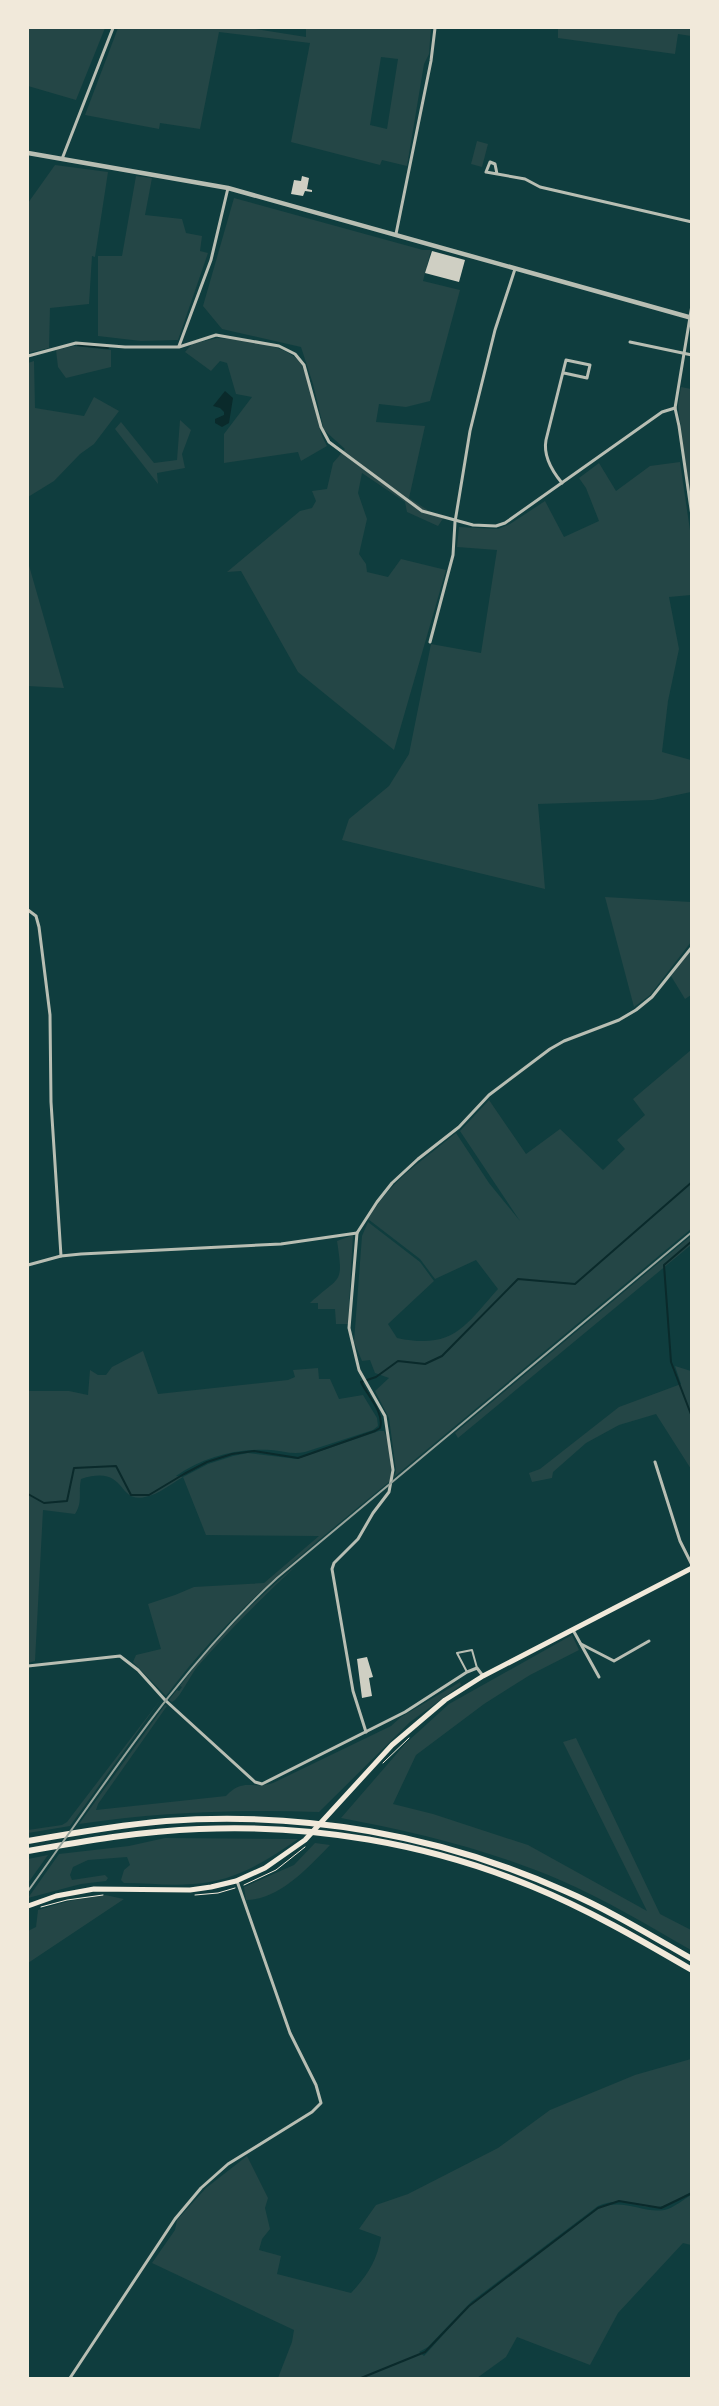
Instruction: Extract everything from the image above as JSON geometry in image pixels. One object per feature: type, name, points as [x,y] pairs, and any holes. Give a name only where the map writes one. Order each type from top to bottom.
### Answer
[{"type":"highway","points":[[28,1842],[79,1832],[175,1821],[240,1819],[352,1827],[447,1848],[526,1874],[598,1907],[692,1959]]},
{"type":"highway","points":[[28,1851],[131,1834],[198,1829],[296,1830],[399,1845],[453,1859],[530,1886],[594,1915],[692,1970]]},
{"type":"main road","points":[[28,1906],[77,1891],[116,1888],[190,1890],[238,1884],[305,1840],[404,1734],[445,1700],[483,1676],[692,1567]]},
{"type":"street","points":[[62,159],[113,28]]},
{"type":"street","points":[[396,234],[431,60],[435,28]]},
{"type":"street","points":[[28,153],[228,188],[691,317]]},
{"type":"street","points":[[497,174],[525,179],[540,187],[692,222]]},
{"type":"street","points":[[179,347],[211,260],[228,188]]},
{"type":"street","points":[[430,642],[453,555],[455,522],[470,431],[480,388],[515,269]]},
{"type":"street","points":[[692,305],[674,408],[679,426],[692,516]]},
{"type":"street","points":[[28,356],[76,343],[124,347],[179,347],[216,335],[279,346],[295,354],[304,365],[322,427],[329,442],[422,511],[455,522],[496,526],[505,523],[662,412],[674,408]]},
{"type":"street","points":[[630,342],[692,355]]},
{"type":"street","points":[[562,483],[549,463],[544,448],[566,360],[590,365],[587,378],[564,373]]},
{"type":"street","points":[[28,910],[36,916],[39,927],[50,1015],[51,1102],[61,1256]]},
{"type":"street","points":[[366,1732],[353,1691],[332,1569],[334,1562],[362,1534],[373,1513],[389,1492],[393,1470],[392,1451],[385,1416],[364,1378],[354,1353],[349,1328],[357,1233],[376,1202],[392,1183],[458,1127],[489,1095],[550,1049],[564,1041],[619,1020],[636,1010],[652,997],[692,947]]},
{"type":"street","points":[[28,1265],[61,1256],[281,1244],[357,1233]]},
{"type":"street","points":[[655,1462],[680,1541],[692,1567]]},
{"type":"street","points":[[573,1629],[599,1677]]},
{"type":"street","points":[[581,1644],[614,1661],[649,1641]]},
{"type":"street","points":[[28,1666],[120,1656],[138,1670],[169,1704],[255,1782],[262,1784],[405,1712],[467,1672],[477,1668],[483,1676]]},
{"type":"street","points":[[70,2378],[175,2219],[201,2188],[228,2164],[312,2112],[321,2103],[316,2085],[290,2033],[238,1884]]},
{"type":"lane","points":[[467,1672],[457,1654],[472,1650],[477,1668]]},
{"type":"path","points":[[378,1768],[414,1734]]},
{"type":"path","points":[[190,1895],[218,1893],[276,1870],[306,1846]]},
{"type":"path","points":[[35,1909],[67,1900],[108,1894]]},
{"type":"shaded area","points":[[28,28],[105,28],[76,100],[28,86]]},
{"type":"shaded area","points":[[118,28],[250,28],[306,37],[306,28],[431,28],[429,54],[424,64],[407,166],[382,160],[380,165],[291,142],[310,43],[219,32],[200,129],[160,123],[159,129],[85,115]],"holes":[[[381,57],[398,59],[387,129],[370,125]]]},
{"type":"shaded area","points":[[558,28],[691,28],[691,36],[678,34],[675,54],[558,38]]},
{"type":"shaded area","points":[[477,141],[488,144],[482,167],[471,164]]},
{"type":"shaded area","points":[[55,165],[108,172],[95,257],[92,256],[89,304],[50,308],[49,348],[28,353],[28,203]]},
{"type":"shaded area","points":[[136,176],[152,178],[145,215],[182,219],[186,233],[202,236],[200,251],[208,253],[178,340],[141,341],[98,336],[98,256],[122,256]]},
{"type":"shaded area","points":[[234,198],[423,250],[431,250],[423,281],[460,290],[430,401],[406,407],[379,404],[376,422],[425,426],[409,498],[429,511],[444,517],[438,526],[407,512],[405,502],[362,473],[358,493],[367,519],[359,554],[366,564],[367,572],[388,577],[401,559],[446,570],[394,750],[298,672],[241,571],[227,572],[300,511],[312,508],[316,501],[312,491],[327,489],[333,463],[345,449],[324,430],[313,384],[301,347],[222,329],[203,306]]},
{"type":"shaded area","points":[[217,338],[264,344],[287,352],[296,358],[305,373],[322,436],[327,446],[301,461],[298,452],[224,463],[224,434],[252,397],[236,394],[227,363],[220,361],[211,371],[185,352],[192,344]]},
{"type":"shaded area","points":[[74,346],[111,350],[111,367],[66,378],[58,367],[56,350]]},
{"type":"shaded area","points":[[34,361],[35,408],[84,416],[94,397],[119,411],[94,444],[80,454],[54,481],[28,497],[28,363]]},
{"type":"shaded area","points":[[681,387],[691,389],[691,503],[678,406]]},
{"type":"shaded area","points":[[225,391],[233,398],[229,423],[222,427],[215,423],[215,419],[224,415],[224,412],[220,408],[213,406]]},
{"type":"shaded area","points":[[180,420],[191,430],[182,454],[185,468],[157,473],[158,484],[115,429],[121,422],[154,463],[177,460]]},
{"type":"shaded area","points":[[680,462],[691,537],[691,595],[669,597],[679,649],[668,701],[662,752],[691,760],[691,792],[653,800],[538,804],[545,889],[342,840],[349,819],[389,786],[409,754],[431,644],[481,653],[497,550],[457,547],[459,527],[498,529],[510,524],[545,501],[564,537],[599,521],[586,488],[579,478],[599,463],[616,491],[650,466]]},
{"type":"shaded area","points":[[28,562],[64,688],[28,686]]},
{"type":"shaded area","points":[[605,897],[691,902],[691,942],[650,995],[634,1007]]},
{"type":"shaded area","points":[[691,950],[691,995],[685,999],[671,976]]},
{"type":"shaded area","points":[[691,1050],[691,1229],[394,1477],[396,1471],[389,1418],[375,1391],[389,1378],[375,1373],[370,1360],[362,1361],[354,1342],[362,1236],[368,1222],[420,1262],[434,1281],[388,1324],[397,1338],[432,1341],[445,1338],[466,1324],[498,1289],[476,1260],[435,1279],[420,1259],[368,1219],[387,1192],[398,1181],[456,1133],[489,1183],[520,1221],[460,1131],[489,1100],[526,1154],[560,1129],[603,1170],[625,1149],[617,1140],[645,1115],[633,1099]]},
{"type":"shaded area","points":[[353,1235],[348,1324],[336,1324],[335,1309],[318,1309],[318,1303],[310,1303],[334,1283],[337,1278],[340,1266],[337,1241]]},
{"type":"shaded area","points":[[691,1236],[691,1245],[458,1438],[455,1433]]},
{"type":"shaded area","points":[[143,1351],[158,1394],[288,1380],[295,1377],[293,1370],[318,1368],[319,1379],[330,1379],[339,1399],[363,1395],[377,1418],[378,1426],[373,1430],[301,1453],[259,1450],[221,1455],[186,1469],[176,1476],[183,1477],[160,1491],[145,1497],[136,1498],[129,1495],[114,1480],[107,1476],[81,1479],[80,1501],[75,1514],[43,1510],[35,1661],[28,1663],[28,1391],[69,1391],[88,1395],[90,1370],[98,1375],[106,1375],[112,1367]]},
{"type":"shaded area","points":[[675,1366],[691,1371],[691,1469],[656,1414],[619,1425],[586,1443],[553,1472],[552,1478],[532,1482],[529,1473],[540,1469],[619,1407],[681,1384]]},
{"type":"shaded area","points":[[379,1431],[384,1431],[388,1443],[391,1469],[390,1481],[300,1556],[243,1608],[190,1665],[166,1696],[133,1662],[136,1655],[161,1649],[148,1604],[194,1587],[264,1583],[319,1536],[206,1535],[183,1477],[208,1464],[233,1456],[248,1453],[297,1459]]},
{"type":"shaded area","points":[[298,1564],[246,1614],[210,1653],[195,1670],[175,1700],[172,1702],[169,1700],[177,1690],[179,1691],[182,1687],[180,1686],[193,1669],[235,1622]]},
{"type":"shaded area","points":[[572,1635],[579,1650],[530,1675],[484,1704],[416,1755],[393,1804],[433,1814],[528,1845],[647,1911],[563,1742],[576,1738],[660,1914],[691,1930],[691,1950],[594,1896],[534,1869],[452,1843],[397,1829],[341,1818],[406,1743],[449,1704]]},
{"type":"shaded area","points":[[460,1682],[461,1685],[410,1722],[319,1812],[199,1812],[79,1824],[165,1705],[167,1706],[98,1804],[96,1810],[226,1796],[232,1790],[243,1785],[273,1783],[391,1726],[401,1717]]},
{"type":"shaded area","points":[[161,1699],[70,1826],[28,1833],[28,1830],[62,1825],[67,1822]]},
{"type":"shaded area","points":[[165,1838],[298,1839],[262,1862],[236,1875],[193,1884],[124,1883],[121,1880],[124,1870],[130,1865],[127,1857],[88,1860],[73,1867],[70,1875],[72,1880],[105,1875],[108,1878],[106,1881],[81,1884],[28,1898],[59,1854],[129,1846]]},
{"type":"shaded area","points":[[315,1843],[330,1845],[303,1872],[282,1888],[258,1899],[246,1900],[244,1887],[294,1865]]},
{"type":"shaded area","points":[[48,1855],[28,1883],[28,1859]]},
{"type":"shaded area","points":[[105,1895],[124,1899],[28,1963],[28,1931],[36,1927],[38,1910],[69,1901]]},
{"type":"shaded area","points":[[691,2059],[691,2192],[663,2206],[647,2207],[617,2202],[598,2206],[471,2302],[428,2347],[419,2352],[424,2356],[469,2306],[599,2208],[618,2204],[660,2211],[671,2208],[691,2195],[691,2245],[683,2243],[618,2313],[590,2365],[517,2337],[506,2357],[477,2378],[278,2378],[292,2342],[294,2330],[152,2263],[175,2230],[177,2220],[206,2188],[247,2156],[268,2198],[265,2208],[270,2229],[262,2239],[259,2250],[281,2256],[277,2274],[351,2293],[371,2268],[379,2246],[381,2237],[359,2229],[376,2205],[408,2194],[498,2148],[550,2110],[635,2075]]},
{"type":"building","points":[[302,176],[309,178],[307,189],[312,190],[312,192],[305,191],[303,196],[291,194],[294,180],[301,181]]},
{"type":"building","points":[[432,251],[465,260],[459,282],[425,273]]},
{"type":"building","points":[[367,1657],[373,1677],[369,1678],[372,1696],[362,1698],[357,1659]]},
{"type":"waterway","points":[[78,345],[108,348]]},
{"type":"waterway","points":[[28,1494],[44,1503],[67,1501],[74,1468],[116,1466],[131,1495],[149,1495],[207,1462],[232,1454],[254,1451],[298,1458],[375,1431],[380,1428],[380,1416],[361,1382],[376,1377],[398,1361],[425,1364],[442,1356],[518,1279],[575,1284],[692,1182]]},
{"type":"waterway","points":[[692,1241],[664,1265],[671,1362],[692,1417]]},
{"type":"waterway","points":[[361,2378],[425,2352],[469,2306],[598,2208],[619,2201],[661,2208],[692,2193]]},
{"type":"railway","points":[[28,1891],[145,1728],[207,1650],[241,1613],[277,1578],[692,1232]]}]
